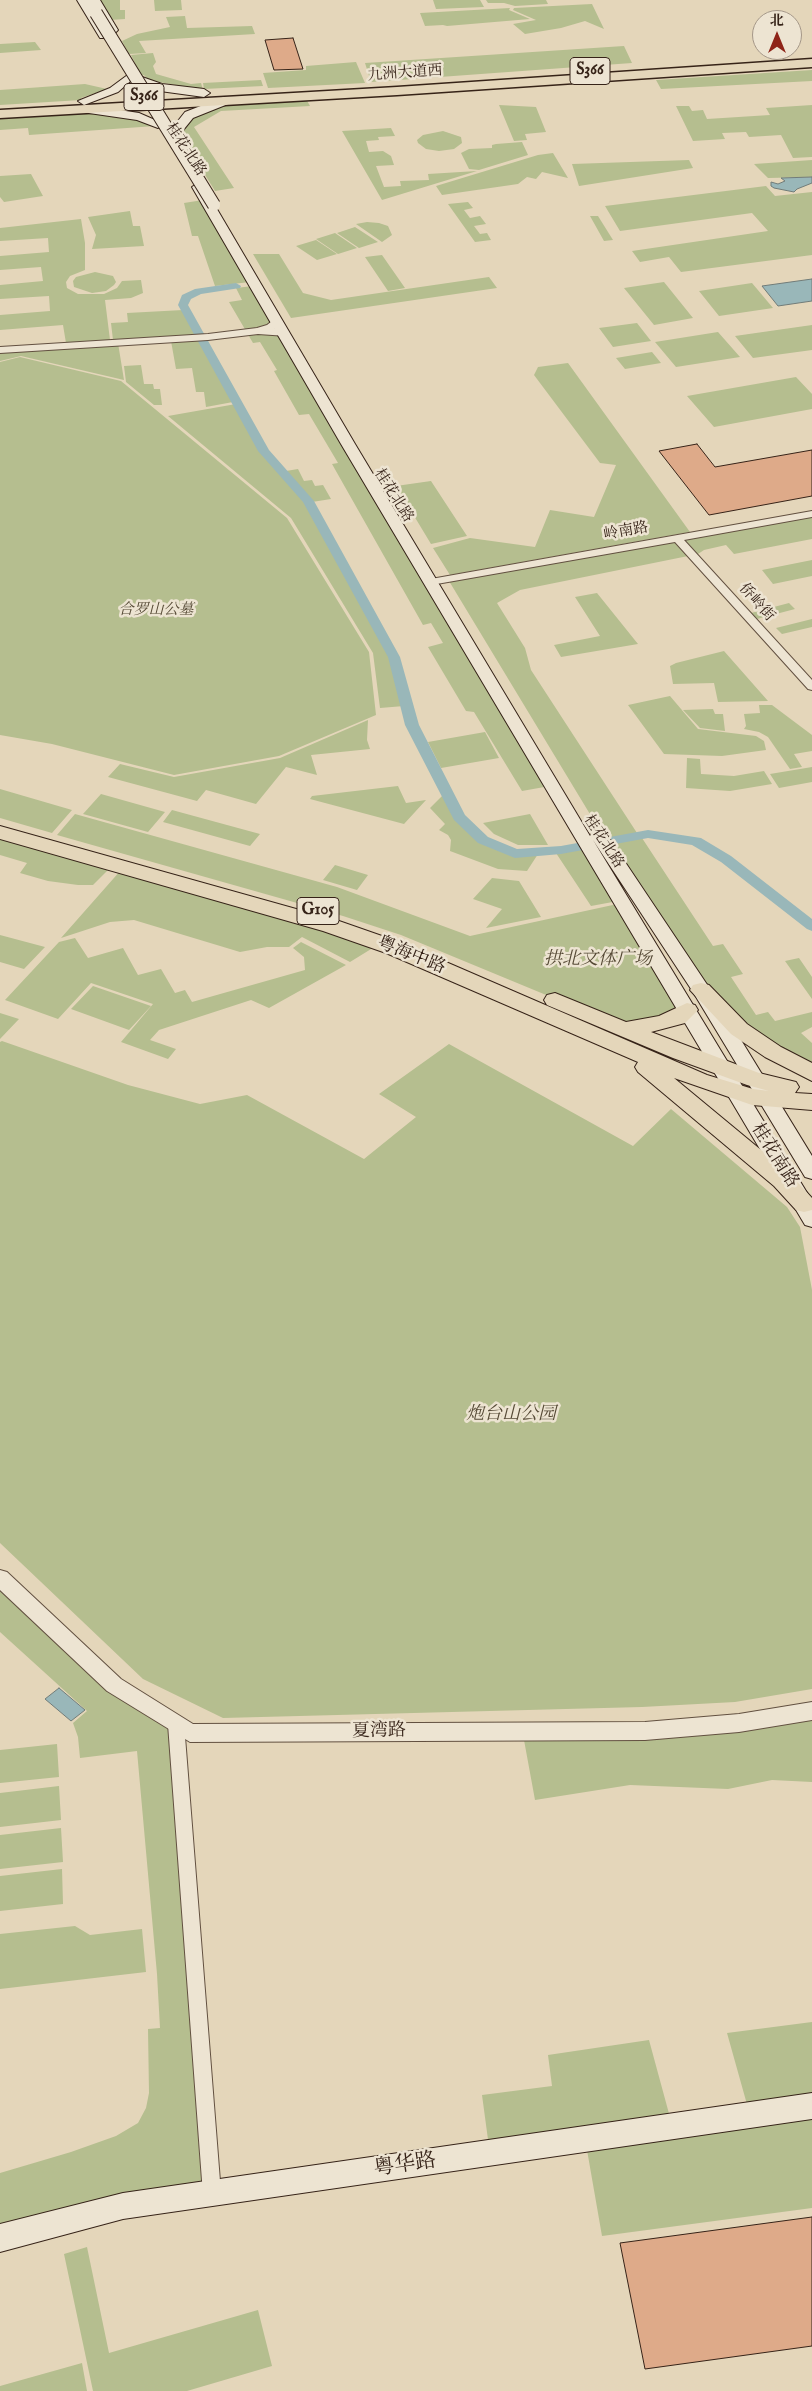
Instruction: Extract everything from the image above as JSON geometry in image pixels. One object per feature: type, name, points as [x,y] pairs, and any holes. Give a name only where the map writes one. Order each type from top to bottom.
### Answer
[{"type":"highway","name":"粤海中路","points":[[0,821],[340,917],[399,936],[719,1066],[760,1089],[812,1102]]},
{"type":"highway","name":"粤海中路","points":[[0,832],[330,926],[394,948],[699,1080],[735,1092],[760,1089],[812,1089]]},
{"type":"highway","points":[[702,990],[739,1029],[773,1052],[812,1073]]},
{"type":"highway","points":[[626,1029],[661,1023],[677,1018],[687,1010]]},
{"type":"highway","points":[[594,1034],[655,1072],[782,1180],[808,1212]]},
{"type":"main road","points":[[91,5],[144,85],[136,86],[129,77],[91,5]]},
{"type":"main road","points":[[91,5],[219,212]]},
{"type":"main road","points":[[369,84],[812,52]]},
{"type":"main road","name":"九洲大道西","points":[[0,114],[204,93],[812,59]]},
{"type":"main road","points":[[397,91],[812,66]]},
{"type":"main road","points":[[397,91],[582,83],[812,66]]},
{"type":"main road","points":[[85,105],[114,90],[129,77]]},
{"type":"main road","points":[[142,80],[166,88],[204,93]]},
{"type":"main road","name":"九洲大道西","points":[[0,106],[224,101],[397,91]]},
{"type":"main road","points":[[176,131],[189,114],[224,101]]},
{"type":"main road","points":[[85,105],[139,117],[158,124]]},
{"type":"main road","name":"桂花北路","points":[[438,581],[359,442],[219,212],[158,124],[159,120],[168,120],[176,131],[219,212],[276,321],[438,581],[595,843],[687,1010],[735,1092]]},
{"type":"main road","name":"桂花北路","points":[[595,843],[702,990],[760,1089]]},
{"type":"main road","name":"桂花南路","points":[[760,1089],[812,1172]]},
{"type":"main road","name":"桂花南路","points":[[735,1092],[808,1212]]},
{"type":"main road","name":"粤华路","points":[[0,2238],[123,2206],[812,2106]]},
{"type":"street","points":[[258,331],[270,327],[276,321]]},
{"type":"street","points":[[0,350],[208,337],[258,331],[274,331],[284,334]]},
{"type":"street","name":"岭南路","points":[[438,581],[812,514]]},
{"type":"street","name":"侨岭街","points":[[678,538],[812,687]]},
{"type":"street","name":"夏湾路","points":[[0,1578],[114,1685],[190,1733],[645,1731],[739,1723],[812,1711]]},
{"type":"street","points":[[176,1724],[212,2194]]},
{"type":"green space","points":[[98,0],[120,0],[120,10],[125,10],[125,19],[110,20]]},
{"type":"green space","points":[[154,0],[181,0],[182,10],[155,11]]},
{"type":"green space","points":[[433,0],[480,0],[484,7],[436,9]]},
{"type":"green space","points":[[486,0],[546,0],[548,4],[515,6],[504,3],[488,3]]},
{"type":"green space","points":[[592,4],[604,29],[585,21],[561,28],[525,34],[513,24],[536,20],[513,10],[514,8]]},
{"type":"green space","points":[[510,8],[509,10],[530,19],[425,26],[420,13]]},
{"type":"green space","points":[[185,16],[187,28],[252,26],[255,34],[139,41],[146,53],[129,54],[122,41],[137,34],[170,27],[166,17]]},
{"type":"green space","points":[[35,42],[41,50],[0,53],[0,44]]},
{"type":"green space","points":[[624,46],[632,63],[371,82],[365,63]]},
{"type":"green space","points":[[153,53],[156,62],[153,66],[156,74],[191,84],[201,83],[203,90],[148,80],[144,75],[141,76],[131,55]]},
{"type":"green space","points":[[356,62],[365,83],[268,88],[263,73],[306,70],[306,66]]},
{"type":"green space","points":[[812,70],[812,81],[661,89],[656,80]]},
{"type":"green space","points":[[261,80],[263,86],[204,89],[203,83]]},
{"type":"green space","points":[[85,84],[107,89],[81,98],[81,100],[0,105],[0,90]]},
{"type":"green space","points":[[305,97],[310,106],[221,111],[194,127],[234,188],[215,191],[178,131],[190,115],[225,102]]},
{"type":"green space","points":[[499,105],[536,107],[546,132],[525,134],[527,140],[514,141]]},
{"type":"green space","points":[[812,105],[812,157],[793,158],[781,135],[749,137],[746,132],[722,133],[725,139],[693,141],[676,106],[689,106],[692,111],[703,110],[707,119],[770,115],[766,108]]},
{"type":"green space","points":[[84,111],[137,118],[155,126],[29,135],[28,128],[0,130],[0,116]]},
{"type":"green space","points":[[391,128],[395,136],[378,137],[379,140],[366,141],[369,152],[383,151],[391,156],[394,165],[376,166],[384,187],[401,186],[400,181],[429,180],[428,174],[477,171],[382,200],[342,131]]},
{"type":"green space","points":[[443,131],[461,137],[462,143],[454,149],[439,151],[426,149],[418,143],[417,140],[423,135]]},
{"type":"green space","points":[[522,142],[528,155],[479,170],[469,169],[461,153],[469,149],[492,148],[492,145],[496,144]]},
{"type":"green space","points":[[553,153],[568,178],[542,172],[536,179],[527,177],[518,184],[442,195],[436,186],[538,155]]},
{"type":"green space","points":[[689,160],[693,168],[579,186],[572,164]]},
{"type":"green space","points":[[812,160],[812,177],[768,178],[754,164]]},
{"type":"green space","points":[[31,174],[43,196],[4,202],[0,197],[0,176]]},
{"type":"green space","points":[[766,186],[775,196],[812,192],[812,255],[681,272],[669,257],[640,262],[632,251],[768,231],[752,213],[620,231],[605,206]]},
{"type":"green space","points":[[203,200],[250,282],[215,286],[198,236],[192,236],[184,203]]},
{"type":"green space","points":[[468,202],[473,208],[464,210],[470,218],[480,216],[486,224],[474,226],[480,234],[487,233],[491,240],[475,242],[448,204]]},
{"type":"green space","points":[[130,211],[133,226],[140,226],[144,246],[92,249],[96,235],[88,217]]},
{"type":"green space","points":[[590,216],[598,216],[613,240],[604,241]]},
{"type":"green space","points":[[81,219],[85,243],[85,270],[70,276],[66,282],[67,288],[78,294],[104,294],[117,288],[122,281],[141,280],[143,293],[131,298],[105,300],[110,340],[66,343],[63,325],[0,330],[0,315],[50,311],[49,296],[0,299],[0,285],[43,281],[41,267],[0,270],[0,256],[49,252],[48,238],[0,241],[0,228]]},
{"type":"green space","points":[[367,222],[388,226],[392,235],[382,242],[356,224]]},
{"type":"green space","points":[[355,227],[378,242],[359,248],[337,233]]},
{"type":"green space","points":[[335,233],[357,248],[338,254],[316,239]]},
{"type":"green space","points":[[316,240],[337,254],[317,260],[296,246]]},
{"type":"green space","points":[[253,254],[279,254],[303,293],[331,300],[489,277],[497,288],[291,318]]},
{"type":"green space","points":[[382,255],[405,288],[388,291],[365,257]]},
{"type":"green space","points":[[95,272],[113,276],[116,282],[106,291],[92,293],[74,287],[73,281],[76,277]]},
{"type":"green space","points":[[664,282],[693,318],[654,325],[624,288]]},
{"type":"green space","points":[[752,283],[773,308],[719,316],[699,291]]},
{"type":"green space","points":[[253,286],[550,786],[522,791],[474,712],[466,711],[428,647],[443,643],[431,623],[423,625],[332,464],[338,463],[309,414],[299,415],[274,371],[277,370],[260,342],[253,343],[229,302],[242,300],[236,288]]},
{"type":"green space","points":[[183,310],[196,335],[113,340],[111,323],[128,322],[127,313]]},
{"type":"green space","points":[[637,323],[651,341],[613,347],[599,328]]},
{"type":"green space","points":[[812,325],[812,350],[753,358],[735,336]]},
{"type":"green space","points":[[718,332],[740,357],[676,367],[655,342]]},
{"type":"green space","points":[[198,339],[233,402],[206,407],[204,392],[196,392],[192,368],[176,369],[171,341]]},
{"type":"green space","points":[[118,343],[124,380],[21,356],[0,361],[0,352]]},
{"type":"green space","points":[[652,352],[661,363],[625,369],[616,358]]},
{"type":"green space","name":"合罗山公墓","points":[[20,357],[121,381],[287,518],[369,652],[376,715],[279,756],[174,775],[52,744],[0,735],[0,362]]},
{"type":"green space","points":[[568,363],[690,532],[450,575],[433,548],[470,538],[535,547],[550,510],[594,517],[616,465],[600,463],[534,375],[538,367]]},
{"type":"green space","points":[[141,365],[144,384],[153,384],[154,389],[160,389],[162,405],[154,405],[126,382],[124,366]]},
{"type":"green space","points":[[796,377],[812,394],[812,409],[714,427],[687,396]]},
{"type":"green space","points":[[236,404],[261,450],[306,500],[392,658],[404,706],[380,708],[373,653],[291,518],[168,416]]},
{"type":"green space","points":[[298,469],[304,481],[312,480],[315,486],[323,485],[331,499],[312,502],[286,471]]},
{"type":"green space","points":[[431,481],[467,536],[431,544],[396,486]]},
{"type":"green space","points":[[812,515],[812,539],[734,554],[726,545],[704,550],[698,554],[520,590],[497,603],[525,648],[531,670],[637,833],[605,839],[449,581]]},
{"type":"green space","points":[[812,560],[812,576],[773,584],[762,570]]},
{"type":"green space","points":[[597,593],[638,644],[561,657],[554,645],[600,636],[575,597]]},
{"type":"green space","points":[[789,603],[795,609],[757,619],[751,613]]},
{"type":"green space","points":[[812,619],[812,627],[782,634],[776,628]]},
{"type":"green space","points":[[724,651],[768,701],[718,702],[714,683],[673,684],[670,666]]},
{"type":"green space","points":[[670,696],[698,729],[756,736],[764,741],[766,750],[722,756],[664,754],[628,705]]},
{"type":"green space","points":[[759,705],[772,705],[812,735],[812,751],[794,754],[802,767],[790,769],[768,737],[759,732],[744,729],[746,726],[744,714],[760,713]]},
{"type":"green space","points":[[713,709],[715,714],[723,714],[725,731],[700,728],[683,710]]},
{"type":"green space","points":[[368,720],[367,740],[370,749],[311,755],[317,775],[286,767],[256,804],[206,790],[197,801],[108,777],[120,764],[174,777],[280,758]]},
{"type":"green space","points":[[485,732],[499,758],[441,768],[428,742]]},
{"type":"green space","points":[[687,758],[700,759],[701,774],[734,776],[764,771],[772,784],[730,791],[686,788]]},
{"type":"green space","points":[[812,767],[812,782],[779,788],[770,774]]},
{"type":"green space","points":[[398,786],[406,803],[426,800],[404,824],[310,799],[312,796]]},
{"type":"green space","points":[[0,789],[72,810],[52,833],[0,818]]},
{"type":"green space","points":[[101,794],[165,812],[148,832],[83,814]]},
{"type":"green space","points":[[443,795],[456,817],[481,841],[514,856],[538,854],[527,871],[498,869],[450,851],[451,840],[448,835],[439,830],[445,824],[430,808]]},
{"type":"green space","points":[[172,810],[260,834],[250,846],[163,822]]},
{"type":"green space","name":"拱北文体广场","points":[[75,814],[337,887],[470,936],[622,903],[685,1010],[626,1028],[401,935],[343,916],[57,835]]},
{"type":"green space","points":[[530,814],[548,845],[518,845],[494,834],[483,823]]},
{"type":"green space","points":[[0,834],[112,866],[93,885],[48,881],[20,873],[27,863],[0,855]]},
{"type":"green space","points":[[642,838],[713,946],[723,944],[743,974],[731,977],[756,1015],[768,1012],[775,1021],[812,1012],[812,1027],[801,1033],[812,1043],[812,1070],[743,1028],[706,988],[609,844]]},
{"type":"green space","points":[[586,848],[618,901],[591,906],[556,853]]},
{"type":"green space","points":[[335,865],[368,875],[357,890],[323,880]]},
{"type":"green space","points":[[121,870],[376,946],[350,962],[302,937],[289,947],[267,947],[240,952],[134,920],[110,922],[61,938]]},
{"type":"green space","points":[[492,878],[519,881],[541,917],[486,928],[502,909],[473,899]]},
{"type":"green space","points":[[0,935],[45,947],[24,969],[0,962]]},
{"type":"green space","points":[[75,938],[88,958],[123,948],[138,975],[161,969],[175,993],[185,990],[192,1002],[305,970],[304,957],[293,948],[301,942],[346,965],[269,1008],[251,1000],[159,1030],[150,1040],[176,1049],[168,1059],[121,1042],[153,1004],[91,983],[58,1019],[5,1000],[59,942]]},
{"type":"green space","points":[[799,958],[812,977],[812,999],[785,961]]},
{"type":"green space","points":[[93,986],[151,1006],[129,1030],[71,1009]]},
{"type":"green space","points":[[0,1013],[19,1019],[0,1039]]},
{"type":"green space","name":"炮台山公园","points":[[2,1041],[128,1085],[200,1104],[247,1095],[364,1159],[416,1117],[379,1094],[449,1044],[633,1146],[671,1109],[787,1207],[800,1227],[812,1290],[812,1689],[735,1702],[642,1707],[223,1718],[143,1679],[0,1543],[0,1042]]},
{"type":"green space","points":[[4,1588],[171,1728],[202,2190],[0,2230],[0,2173],[71,2152],[116,2136],[138,2123],[146,2108],[149,2093],[148,2029],[160,2028],[137,1751],[80,1758],[78,1737],[73,1723],[87,1711],[0,1632],[0,1590]]},
{"type":"green space","points":[[812,1718],[812,1782],[772,1780],[728,1789],[630,1785],[535,1800],[524,1740]]},
{"type":"green space","points":[[57,1744],[59,1777],[0,1783],[0,1750]]},
{"type":"green space","points":[[59,1786],[61,1820],[0,1827],[0,1793]]},
{"type":"green space","points":[[61,1828],[63,1862],[0,1869],[0,1835]]},
{"type":"green space","points":[[62,1869],[63,1904],[0,1911],[0,1876]]},
{"type":"green space","points":[[75,1926],[90,1935],[142,1929],[146,1972],[0,1989],[0,1934]]},
{"type":"green space","points":[[812,2022],[812,2098],[748,2108],[727,2033]]},
{"type":"green space","points":[[649,2040],[671,2121],[489,2147],[482,2095],[552,2086],[548,2055]]},
{"type":"green space","points":[[812,2116],[812,2208],[602,2236],[587,2150]]},
{"type":"green space","points":[[87,2247],[109,2353],[258,2310],[272,2366],[187,2391],[93,2391],[64,2254]]},
{"type":"green space","points":[[82,2363],[87,2391],[0,2391],[0,2386]]},
{"type":"water","points":[[812,177],[812,183],[794,192],[771,186],[771,182],[778,184],[785,181],[781,178]]},
{"type":"water","points":[[812,279],[812,301],[778,306],[762,286]]},
{"type":"water","points":[[59,1688],[85,1710],[71,1721],[45,1699]]},
{"type":"building","points":[[293,38],[303,69],[274,70],[265,40]]},
{"type":"building","points":[[697,444],[715,467],[812,450],[812,496],[709,515],[659,451]]},
{"type":"building","points":[[812,2217],[812,2346],[645,2369],[620,2243]]},
{"type":"waterway","points":[[236,286],[199,291],[186,297],[183,305],[264,451],[308,501],[394,657],[412,725],[459,817],[483,840],[515,854],[561,850],[648,834],[696,841],[726,859],[812,926]]}]
